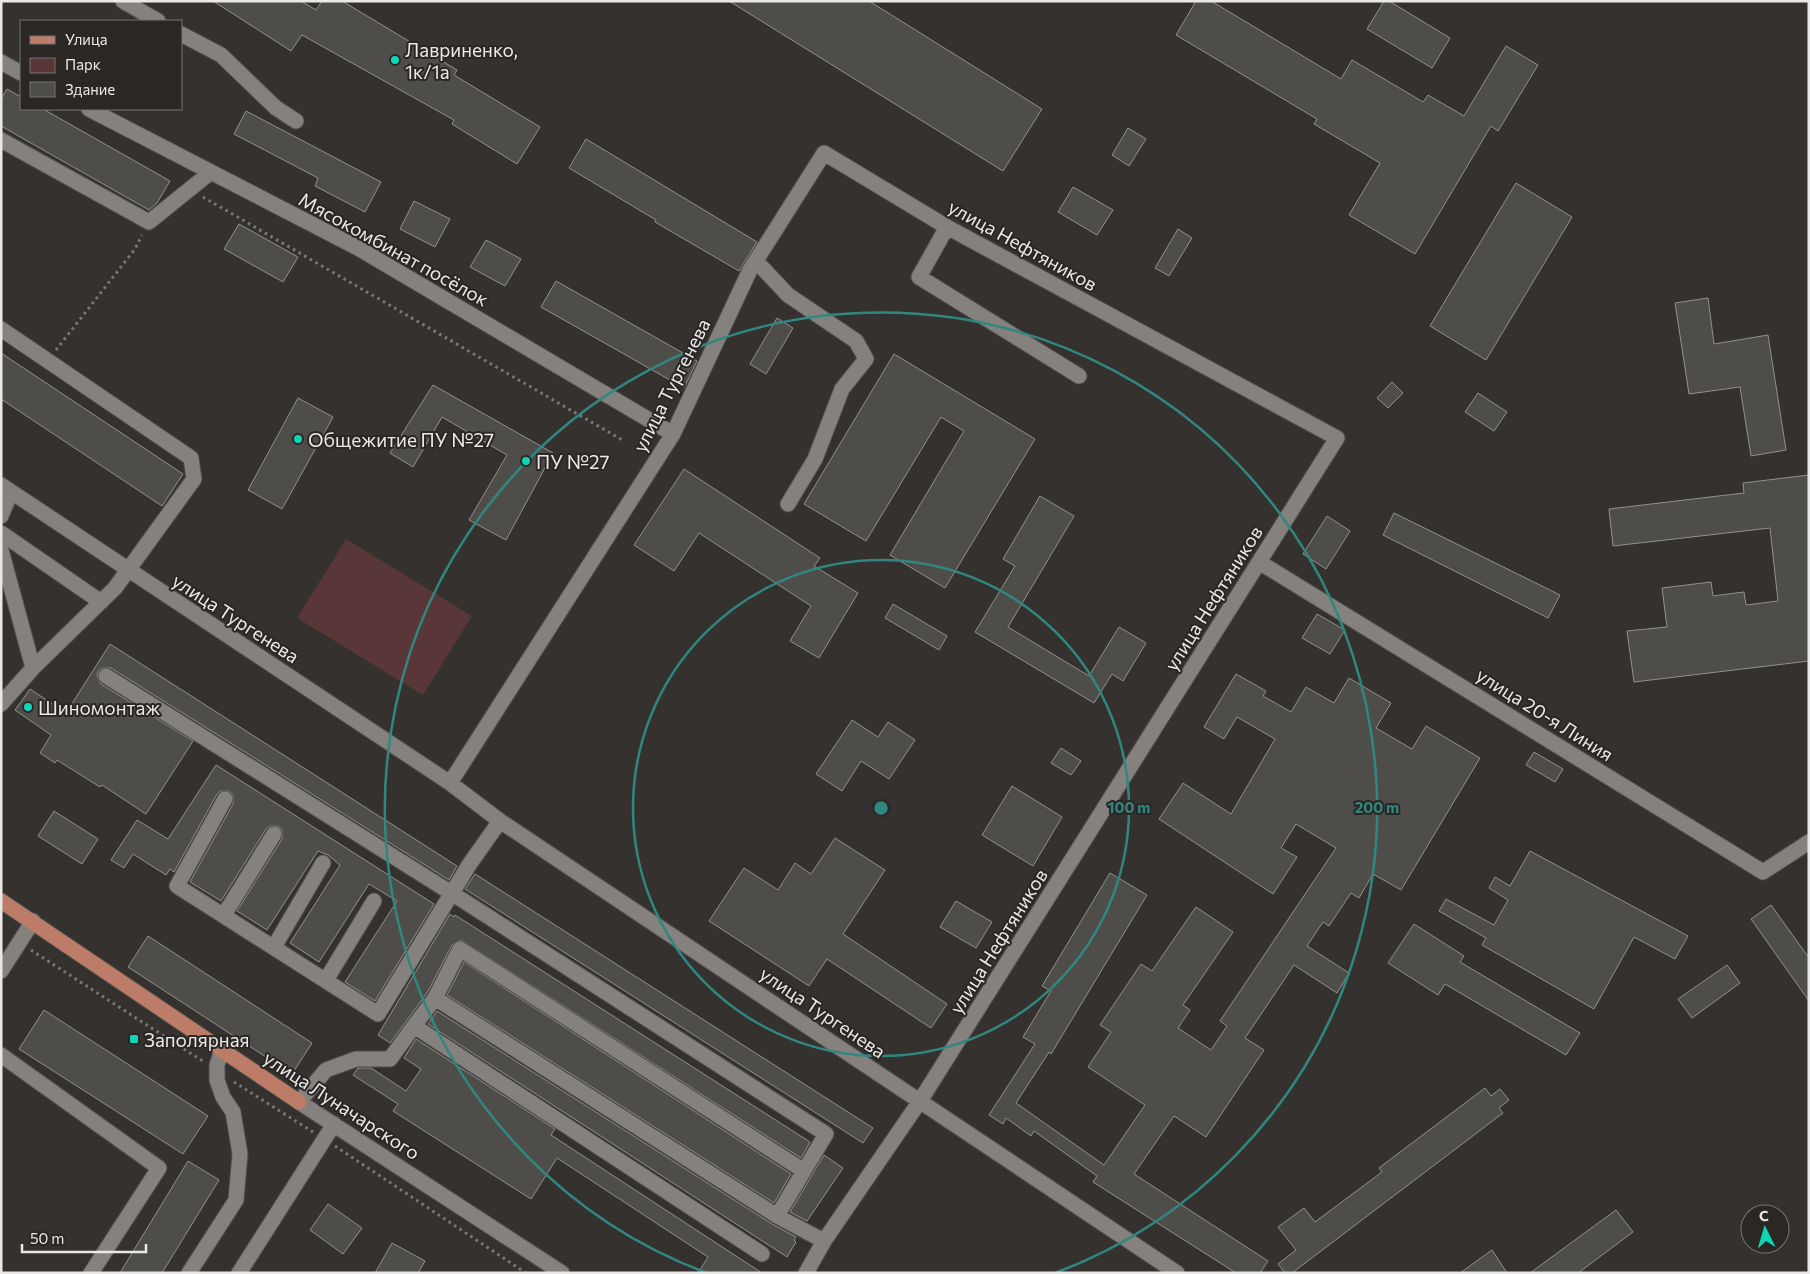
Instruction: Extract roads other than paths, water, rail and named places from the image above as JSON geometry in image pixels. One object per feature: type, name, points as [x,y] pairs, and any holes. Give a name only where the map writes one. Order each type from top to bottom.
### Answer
[{"type":"main road","name":"улица Луначарского","points":[[1,901],[299,1102]]},
{"type":"street","points":[[128,8],[156,20]]},
{"type":"street","points":[[182,35],[221,55],[276,108],[296,121]]},
{"type":"street","points":[[1,62],[20,72]]},
{"type":"street","name":"Мясокомбинат посёлок","points":[[98,111],[358,248],[673,434]]},
{"type":"street","points":[[1,140],[148,222],[211,172]]},
{"type":"street","name":"улица Нефтяников","points":[[806,1273],[824,1241],[920,1101],[1337,438],[947,227],[824,154]]},
{"type":"street","name":"улица Тургенева","points":[[450,782],[673,434],[756,261],[824,154]]},
{"type":"street","points":[[947,227],[919,277],[1079,376]]},
{"type":"street","points":[[756,261],[788,294],[856,341],[866,359],[842,389],[815,459],[788,504]]},
{"type":"street","points":[[1,329],[191,458],[194,479],[128,571],[102,602],[34,668],[1,704]]},
{"type":"street","points":[[1,516],[6,489]]},
{"type":"street","name":"улица Тургенева","points":[[6,489],[450,782],[500,821],[1177,1273]]},
{"type":"street","points":[[1,533],[102,602]]},
{"type":"street","points":[[1,550],[34,668]]},
{"type":"street","name":"улица 20-я Линия","points":[[1259,562],[1763,872],[1809,842]]},
{"type":"street","points":[[106,676],[453,894],[826,1134],[777,1216]]},
{"type":"street","points":[[225,799],[177,886],[224,914],[378,1014],[470,865],[500,821]]},
{"type":"street","points":[[224,914],[274,834]]},
{"type":"street","points":[[274,947],[323,863]]},
{"type":"street","points":[[326,980],[374,901]]},
{"type":"street","points":[[1,971],[32,921]]},
{"type":"street","points":[[299,1102],[326,1070],[356,1059],[390,1059],[435,998],[460,949],[804,1171]]},
{"type":"street","points":[[435,998],[777,1216],[824,1241]]},
{"type":"street","points":[[414,1026],[762,1254]]},
{"type":"street","points":[[189,1273],[236,1200],[240,1154],[233,1112],[222,1097],[217,1080],[222,1050]]},
{"type":"street","points":[[1,1055],[159,1168],[91,1273]]},
{"type":"street","name":"улица Луначарского","points":[[299,1102],[562,1273]]},
{"type":"street","points":[[239,1273],[334,1124]]},
{"type":"place","name":"Лавриненко, 1к/1а","points":[[395,60]]},
{"type":"place","name":"Общежитие ПУ №27","points":[[298,439]]},
{"type":"place","name":"ПУ №27","points":[[526,461]]},
{"type":"place","name":"Шиномонтаж","points":[[28,707]]},
{"type":"place","name":"Заполярная","points":[[134,1039]]}]
